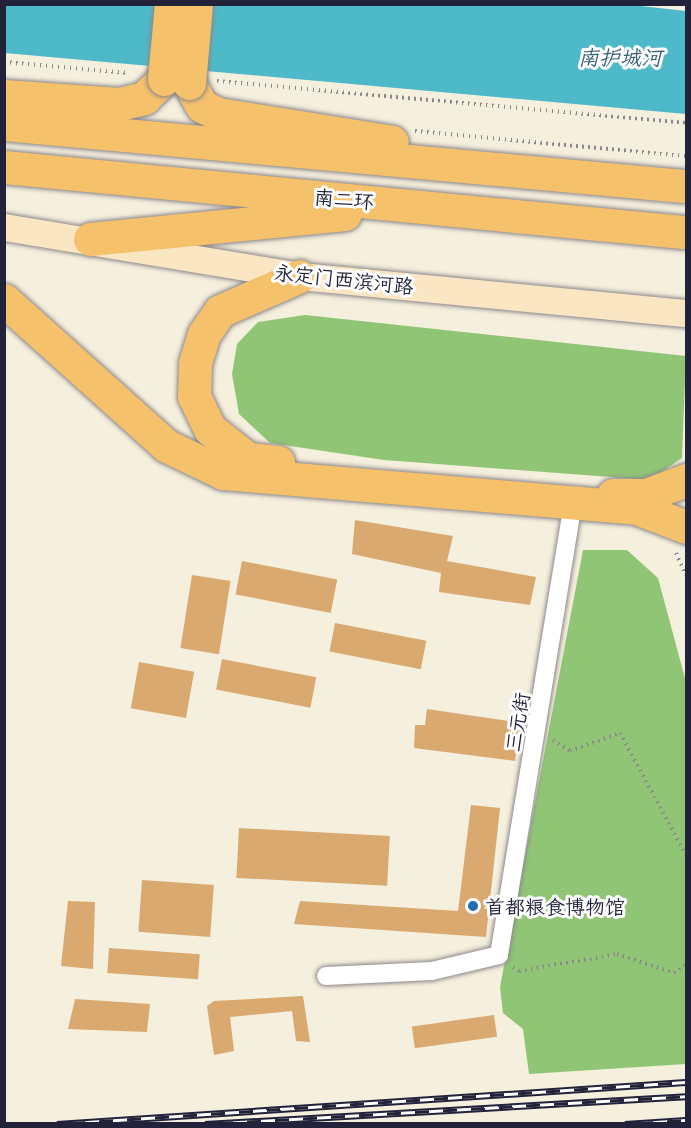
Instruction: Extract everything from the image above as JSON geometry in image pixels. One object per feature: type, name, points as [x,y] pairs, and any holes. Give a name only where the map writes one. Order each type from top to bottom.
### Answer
[{"type":"highway","points":[[171,4],[173,79],[202,106],[218,114],[375,136],[433,164]]},
{"type":"highway","points":[[4,96],[119,104],[144,98],[173,79],[196,4]]},
{"type":"highway","points":[[4,124],[433,164],[685,171]]},
{"type":"highway","name":"南二环","points":[[4,167],[683,232]]},
{"type":"highway","points":[[90,239],[422,206]]},
{"type":"highway","points":[[300,276],[220,311],[204,334],[194,396],[210,429],[248,459],[637,508],[679,538]]},
{"type":"highway","points":[[4,300],[167,446],[223,473],[573,500],[646,495],[687,480]]},
{"type":"street","name":"永定门西滨河路","points":[[4,227],[90,239],[300,276],[686,313]]},
{"type":"street","name":"三元街","points":[[499,955],[539,732],[573,500]]},
{"type":"street","points":[[326,976],[432,971],[499,955]]},
{"type":"path","points":[[4,62],[173,79],[687,123]]},
{"type":"path","points":[[401,129],[685,171]]},
{"type":"path","points":[[679,538],[686,575]]},
{"type":"path","points":[[539,732],[570,750],[620,733],[687,855]]},
{"type":"path","points":[[499,955],[519,971],[594,955],[617,954],[674,973],[687,964]]},
{"type":"green space","points":[[305,315],[686,356],[682,458],[650,480],[384,460],[270,443],[239,414],[232,374],[237,344],[258,322]]},
{"type":"green space","points":[[583,550],[627,550],[658,578],[686,682],[686,1064],[529,1074],[523,1029],[503,1013],[500,987]]},
{"type":"water","name":"南护城河","points":[[623,4],[686,11],[686,114],[5,53],[4,5]]},
{"type":"building","points":[[355,520],[453,536],[447,561],[536,577],[530,605],[439,592],[441,573],[352,554]]},
{"type":"building","points":[[242,561],[337,580],[331,613],[236,594]]},
{"type":"building","points":[[192,575],[231,581],[219,654],[180,648]]},
{"type":"building","points":[[335,623],[426,641],[421,669],[329,651]]},
{"type":"building","points":[[222,659],[316,677],[310,708],[216,689]]},
{"type":"building","points":[[139,662],[194,672],[186,718],[131,708]]},
{"type":"building","points":[[427,709],[521,723],[515,761],[414,748],[415,725],[425,725]]},
{"type":"building","points":[[471,805],[500,808],[486,937],[294,924],[300,901],[458,911]]},
{"type":"building","points":[[239,828],[390,836],[387,886],[236,878]]},
{"type":"building","points":[[142,880],[214,885],[210,937],[138,932]]},
{"type":"building","points":[[68,901],[95,902],[93,969],[61,966]]},
{"type":"building","points":[[109,948],[200,954],[198,979],[107,973]]},
{"type":"building","points":[[303,996],[310,1042],[296,1041],[292,1011],[230,1017],[234,1051],[214,1055],[207,1006],[214,1001]]},
{"type":"building","points":[[75,999],[150,1004],[147,1032],[68,1029]]},
{"type":"building","points":[[494,1015],[497,1037],[415,1048],[412,1027]]},
{"type":"railway","points":[[57,1124],[686,1082]]},
{"type":"railway","points":[[205,1124],[686,1096]]},
{"type":"railway","points":[[625,1124],[686,1120]]},
{"type":"place","name":"首都粮食博物馆","points":[[473,906]]}]
